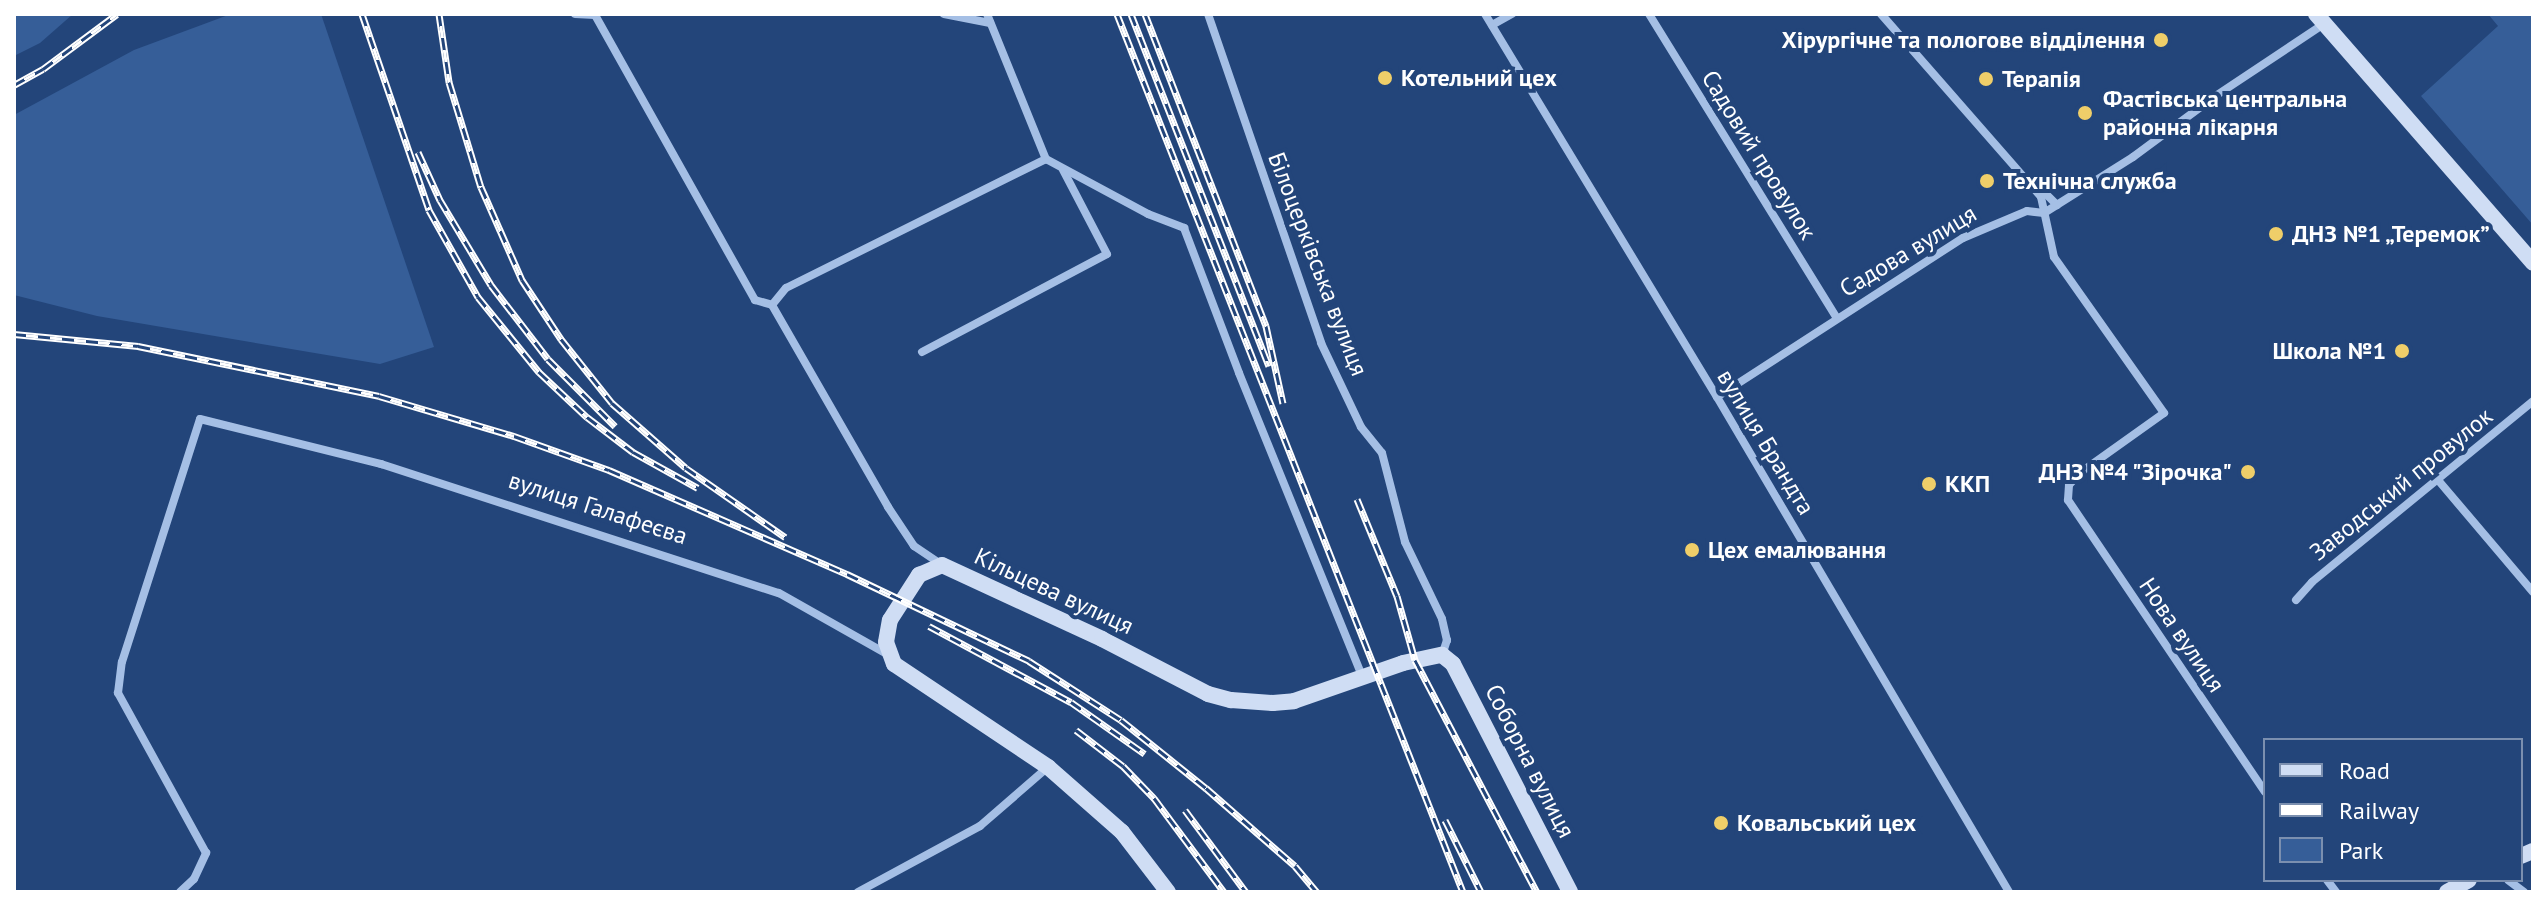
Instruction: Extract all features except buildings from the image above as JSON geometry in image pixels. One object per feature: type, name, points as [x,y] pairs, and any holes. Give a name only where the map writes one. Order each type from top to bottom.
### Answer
[{"type":"main road","points":[[2321,19],[2533,263]]},
{"type":"main road","name":"Кільцева вулиця","points":[[942,565],[1102,639],[1208,694],[1273,703],[1363,678],[1403,663],[1442,655]]},
{"type":"main road","points":[[888,654],[887,632],[900,599],[919,575],[942,565]]},
{"type":"main road","name":"вулиця Галафеєва","points":[[888,654],[894,664],[1048,767],[1122,832],[1168,892]]},
{"type":"main road","name":"Соборна вулиця","points":[[1442,655],[1453,664],[1570,892]]},
{"type":"main road","points":[[2447,892],[2465,882]]},
{"type":"street","name":"Кільцева вулиця","points":[[575,14],[595,15],[755,300],[772,305],[888,507],[914,546],[942,565]]},
{"type":"street","points":[[944,14],[988,19],[1046,159],[1148,214],[1184,228],[1239,373],[1363,678]]},
{"type":"street","name":"Білоцерківська вулиця","points":[[1208,14],[1321,343],[1361,427],[1382,453],[1405,542],[1442,619],[1447,640],[1442,655]]},
{"type":"street","name":"вулиця Брандта","points":[[1485,14],[1717,397],[2009,892]]},
{"type":"street","points":[[1492,25],[1512,14]]},
{"type":"street","name":"Садовий провулок","points":[[1649,14],[1836,317]]},
{"type":"street","points":[[1881,14],[2041,197],[2044,213]]},
{"type":"street","name":"Садова вулиця","points":[[1717,397],[1836,317],[1963,238],[2027,211],[2044,213],[2057,205],[2133,157],[2321,19]]},
{"type":"street","points":[[2000,149],[2057,205]]},
{"type":"street","points":[[772,305],[786,288],[1046,159]]},
{"type":"street","points":[[922,352],[1107,254],[1063,169]]},
{"type":"street","name":"Нова вулиця","points":[[2044,213],[2054,257],[2164,413],[2080,473],[2069,485],[2068,500],[2263,789]]},
{"type":"street","name":"Заводський провулок","points":[[2296,600],[2312,582],[2533,401]]},
{"type":"street","name":"вулиця Галафеєва","points":[[180,892],[194,879],[206,853],[118,693],[122,662],[200,419],[381,464],[779,593],[888,654]]},
{"type":"street","points":[[2438,480],[2533,592]]},
{"type":"street","points":[[858,892],[980,826],[1048,767]]},
{"type":"green space","points":[[14,14],[73,14],[40,43],[14,56]]},
{"type":"green space","points":[[231,14],[321,14],[434,347],[380,364],[97,316],[14,295],[14,115],[134,50]]},
{"type":"green space","points":[[2488,14],[2533,14],[2533,225],[2421,96],[2498,26]]},
{"type":"railway","points":[[14,85],[43,69],[117,14]]},
{"type":"railway","points":[[362,14],[429,210],[478,297],[539,372],[587,417],[633,452],[698,488]]},
{"type":"railway","points":[[439,14],[449,82],[481,187],[522,280],[561,339],[612,403],[686,468],[785,537]]},
{"type":"railway","points":[[1117,14],[1463,892]]},
{"type":"railway","points":[[1131,14],[1269,366]]},
{"type":"railway","points":[[1145,14],[1266,326],[1283,403]]},
{"type":"railway","points":[[418,152],[440,200],[491,285],[548,359],[615,426]]},
{"type":"railway","points":[[14,334],[138,346],[379,396],[514,436],[609,470],[847,574],[1029,661],[1121,720],[1206,788],[1295,866],[1317,892]]},
{"type":"railway","points":[[1357,499],[1397,596],[1415,660],[1537,892]]},
{"type":"railway","points":[[929,626],[1071,702],[1145,754]]},
{"type":"railway","points":[[1076,730],[1123,766],[1154,798],[1224,892]]},
{"type":"railway","points":[[1185,810],[1246,892]]},
{"type":"railway","points":[[1445,820],[1481,892]]},
{"type":"place","name":"Хірургічне та пологове відділення","points":[[2161,40]]},
{"type":"place","name":"Котельний цех","points":[[1385,78]]},
{"type":"place","name":"Терапія","points":[[1986,79]]},
{"type":"place","name":"Фастівська центральна районна лікарня","points":[[2085,113]]},
{"type":"place","name":"Технічна служба","points":[[1987,181]]},
{"type":"place","name":"ДНЗ №1 „Теремок”","points":[[2276,234]]},
{"type":"place","name":"Школа №1","points":[[2402,351]]},
{"type":"place","name":"ДНЗ №4 \"Зірочка\"","points":[[2248,472]]},
{"type":"place","name":"ККП","points":[[1929,484]]},
{"type":"place","name":"Цех емалювання","points":[[1692,550]]},
{"type":"place","name":"Ковальський цех","points":[[1721,823]]}]
